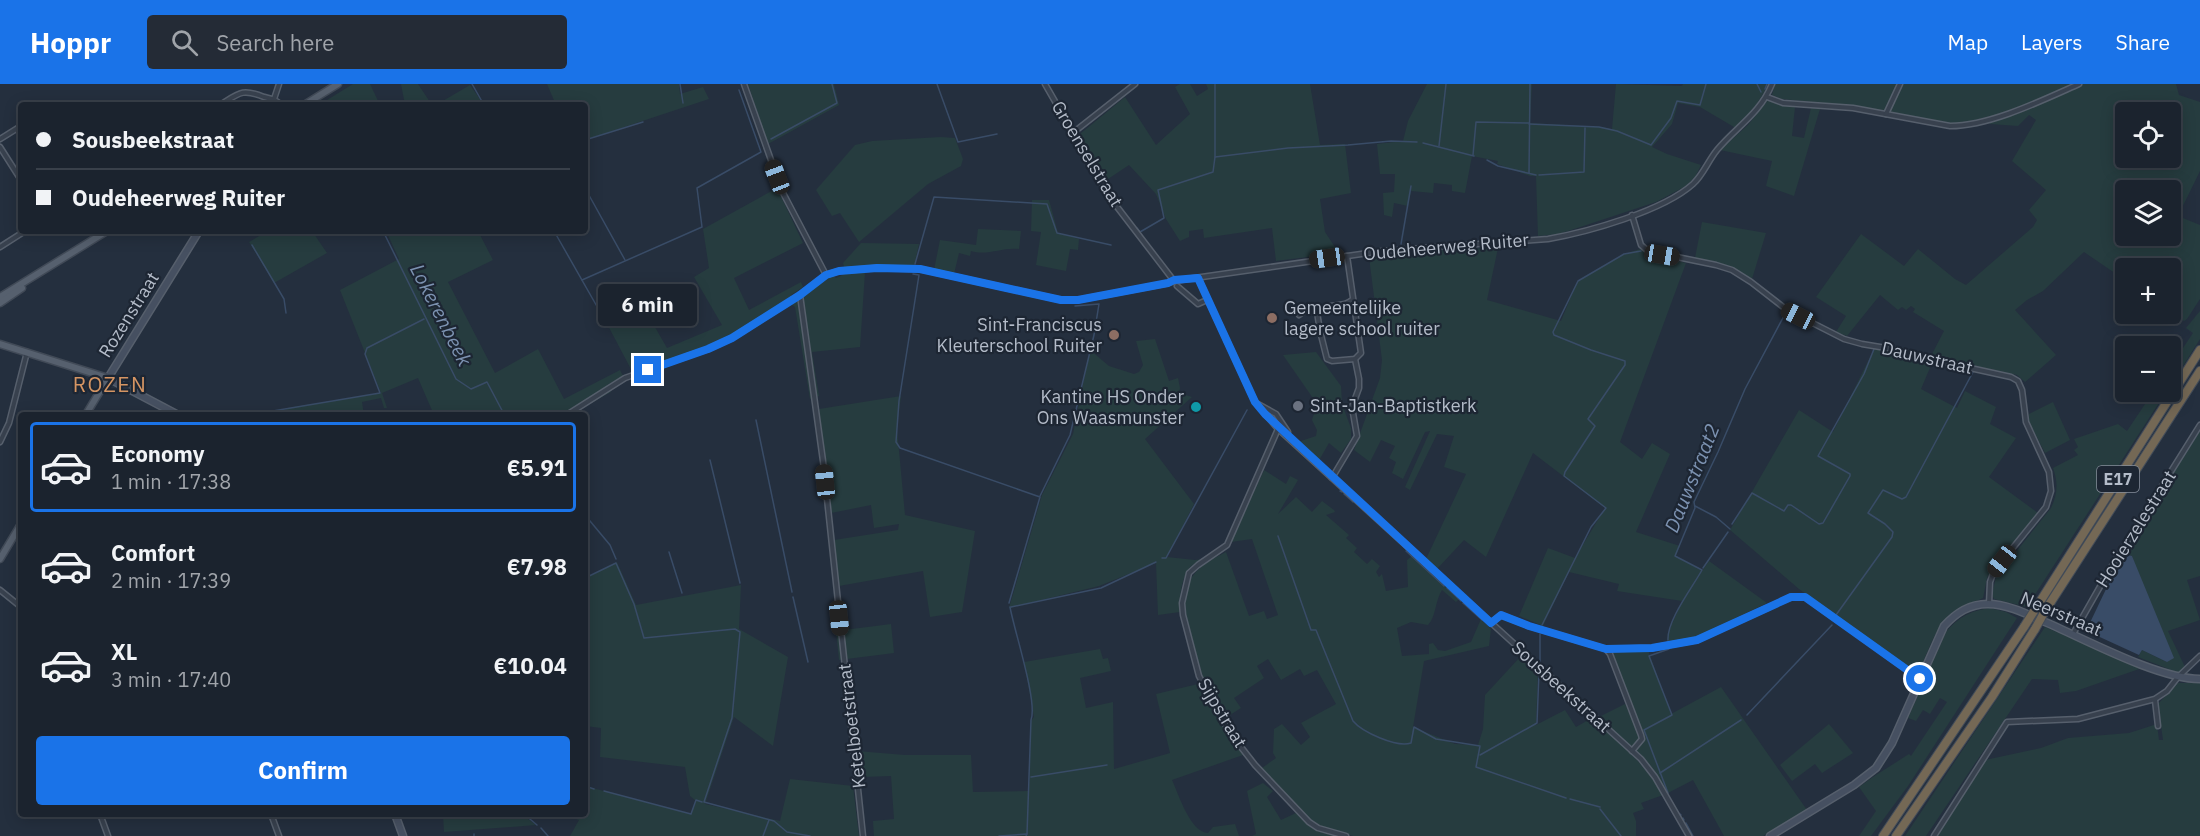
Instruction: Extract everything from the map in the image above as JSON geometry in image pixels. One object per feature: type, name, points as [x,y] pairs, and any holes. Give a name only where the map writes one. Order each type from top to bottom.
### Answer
[{"type":"highway","name":"E17","points":[[1883,836],[2024,627],[2200,350]]},
{"type":"highway","name":"E17","points":[[1896,836],[1992,697],[2200,371]]},
{"type":"main road","points":[[309,102],[338,84]]},
{"type":"main road","points":[[0,303],[102,234]]},
{"type":"main road","points":[[0,297],[47,270]]},
{"type":"main road","points":[[0,344],[108,378]]},
{"type":"main road","name":"Rozenstraat","points":[[88,412],[108,378]]},
{"type":"main road","points":[[0,559],[18,529]]},
{"type":"street","points":[[274,99],[279,84]]},
{"type":"street","points":[[744,84],[782,192],[826,275]]},
{"type":"street","name":"Groenselstraat","points":[[1045,84],[1111,199],[1174,280]]},
{"type":"street","points":[[1074,132],[1135,84]]},
{"type":"street","name":"Oudeheerweg Ruiter","points":[[572,412],[625,378],[708,349],[732,338],[800,295],[826,275],[849,269],[920,269],[1061,300],[1078,300],[1174,280],[1347,256],[1566,236],[1632,215],[1678,196],[1691,185],[1717,150],[1744,125],[1767,97],[1772,84]]},
{"type":"street","points":[[1886,114],[1900,84]]},
{"type":"street","points":[[1767,97],[1783,103],[1853,108],[1950,126],[1963,126],[2028,108],[2079,84]]},
{"type":"street","points":[[225,102],[247,91],[278,102]]},
{"type":"street","points":[[0,139],[18,128]]},
{"type":"street","points":[[0,147],[18,175]]},
{"type":"street","name":"Dauwstraat","points":[[1632,215],[1641,245],[1648,251],[1732,270],[1787,310],[1835,335],[1854,342],[2011,377],[2018,381],[2022,390],[2026,422],[2049,472],[2051,490],[2046,507],[1994,571],[1990,582],[1989,604]]},
{"type":"street","points":[[0,247],[20,234]]},
{"type":"street","name":"Rozenstraat","points":[[108,378],[197,234]]},
{"type":"street","points":[[1317,312],[1327,359],[1332,361],[1355,359],[1361,353],[1361,346],[1356,310],[1352,300],[1347,256]]},
{"type":"street","name":"Sousbeekstraat","points":[[1198,278],[1255,402],[1278,429],[1632,751],[1655,777],[1689,836]]},
{"type":"street","points":[[1177,286],[1198,304],[1207,300]]},
{"type":"street","name":"Ketelboetstraat","points":[[800,295],[823,461],[863,836]]},
{"type":"street","points":[[1299,315],[1306,310],[1317,312],[1322,308],[1346,305],[1352,300]]},
{"type":"street","points":[[0,442],[9,423],[27,351]]},
{"type":"street","points":[[1332,478],[1357,436],[1352,406],[1359,388],[1355,359]]},
{"type":"street","points":[[108,378],[172,412]]},
{"type":"street","name":"Sousbeekstraat","points":[[1255,402],[1276,414],[1288,432],[1287,437]]},
{"type":"street","name":"Hooierzelestraat","points":[[2073,634],[2110,569],[2200,425]]},
{"type":"street","name":"Sijpstraat","points":[[1278,429],[1227,545],[1189,573],[1182,603],[1182,615],[1198,676],[1230,734],[1255,765],[1309,822],[1318,828],[1346,836]]},
{"type":"street","points":[[0,590],[18,605]]},
{"type":"street","name":"Sousbeekstraat","points":[[1491,623],[1501,615],[1529,626],[1606,649],[1652,648],[1697,640],[1798,596],[1805,597],[1920,679]]},
{"type":"street","name":"Neerstraat","points":[[1770,836],[1854,785],[1876,768],[1892,743],[1944,626],[1955,614],[1976,605],[1989,604],[2016,609],[2128,658],[2178,676],[2200,679]]},
{"type":"street","name":"Sousbeekstraat","points":[[1606,649],[1610,654],[1641,735],[1642,739],[1632,751]]},
{"type":"street","points":[[1934,836],[2007,722],[2088,717],[2156,699],[2167,691],[2178,676],[2200,656]]},
{"type":"street","points":[[2156,699],[2158,726]]},
{"type":"street","points":[[101,817],[108,836]]},
{"type":"street","points":[[272,817],[279,836]]},
{"type":"street","points":[[396,817],[403,836]]},
{"type":"green space","points":[[353,84],[370,84],[379,102],[324,102]]},
{"type":"green space","points":[[401,84],[418,84],[430,102],[404,102]]},
{"type":"green space","points":[[547,84],[679,84],[680,94],[703,87],[709,99],[588,139],[588,102],[555,102]]},
{"type":"green space","points":[[748,84],[834,84],[839,105],[768,144]]},
{"type":"green space","points":[[1180,84],[1190,84],[1197,96],[1208,89],[1206,84],[1310,84],[1320,145],[1345,144],[1351,193],[1320,199],[1325,232],[1339,253],[1276,261],[1272,228],[1204,238],[1203,229],[1189,231],[1189,237],[1180,241],[1166,219],[1156,194],[1129,165],[1105,181],[1080,134],[1125,97],[1156,145],[1190,114],[1175,87]]},
{"type":"green space","points":[[1427,84],[1532,84],[1530,123],[1612,129],[1616,84],[1682,86],[1683,84],[1769,84],[1753,110],[1737,127],[1700,107],[1678,103],[1672,124],[1652,147],[1701,165],[1695,177],[1686,186],[1656,202],[1559,234],[1538,236],[1536,176],[1497,164],[1498,161],[1472,156],[1465,193],[1452,191],[1452,185],[1434,183],[1433,193],[1411,191],[1408,206],[1394,203],[1392,217],[1384,215],[1383,193],[1394,192],[1395,174],[1380,174],[1377,144],[1403,141],[1408,121]]},
{"type":"green space","points":[[1775,84],[2176,84],[2179,95],[2200,102],[2200,171],[2181,210],[2181,180],[2115,180],[2115,246],[2181,246],[2181,217],[2200,225],[2200,299],[2187,319],[2184,321],[2181,319],[2181,258],[2115,258],[2115,273],[2084,252],[2043,291],[2015,310],[2056,355],[2025,382],[2017,375],[1931,356],[1944,331],[1913,312],[1915,309],[1911,306],[1906,310],[1902,307],[1898,310],[1880,295],[1847,336],[1836,332],[1846,316],[1816,297],[1861,234],[1904,266],[1918,249],[1966,285],[2033,227],[2037,220],[2029,210],[2046,190],[2012,161],[2036,120],[2029,115],[2018,126],[1990,124],[1990,116],[1963,124],[1953,124],[1863,107],[1782,99],[1772,95]]},
{"type":"green space","points":[[470,85],[482,102],[441,102]]},
{"type":"green space","points":[[1768,100],[1795,107],[1792,136],[1804,138],[1811,108],[1820,109],[1794,196],[1766,186],[1772,161],[1720,150],[1748,125]]},
{"type":"green space","points":[[955,138],[963,159],[961,166],[928,184],[859,242],[840,213],[832,216],[816,190],[855,145],[872,141]]},
{"type":"green space","points":[[777,188],[803,243],[734,278],[749,310],[801,282],[803,287],[791,295],[794,302],[833,275],[836,278],[847,273],[865,272],[860,347],[812,352],[819,396],[810,399],[795,307],[791,304],[714,343],[633,373],[605,320],[640,301],[667,348],[722,325],[694,277],[709,268],[703,229]]},
{"type":"green space","points":[[1032,200],[1049,200],[1058,233],[1079,239],[1078,250],[1070,249],[1066,271],[1036,265],[1041,232],[1031,231]]},
{"type":"green space","points":[[1702,222],[1766,233],[1752,279],[1714,262],[1695,258]]},
{"type":"green space","points":[[978,229],[1021,231],[1019,249],[983,253],[971,251],[970,256],[959,253],[954,274],[934,270],[940,240],[976,245]]},
{"type":"green space","points":[[314,234],[327,253],[274,283],[249,242],[261,235]]},
{"type":"green space","points":[[387,234],[480,234],[493,260],[448,282],[495,373],[538,349],[564,399],[620,370],[623,376],[607,385],[611,392],[575,412],[433,412],[418,378],[382,393],[387,408],[384,408],[381,398],[362,402],[364,412],[285,412],[287,408],[381,393],[340,290],[399,259]]},
{"type":"green space","points":[[861,243],[919,244],[914,267],[844,267],[843,263]]},
{"type":"green space","points":[[1498,248],[1487,300],[1561,321],[1577,282],[1624,254],[1640,249],[1649,254],[1686,263],[1620,442],[1642,459],[1652,443],[1670,454],[1636,532],[1680,546],[1676,556],[1702,571],[1709,561],[1767,603],[1694,638],[1667,643],[1668,633],[1682,601],[1617,591],[1619,584],[1569,572],[1543,626],[1519,616],[1548,548],[1575,558],[1605,508],[1533,453],[1486,557],[1464,540],[1437,569],[1426,559],[1466,474],[1444,467],[1454,436],[1437,434],[1410,490],[1405,487],[1430,431],[1425,432],[1403,479],[1392,473],[1396,462],[1389,458],[1395,446],[1381,440],[1370,462],[1354,450],[1380,378],[1382,360],[1369,257],[1456,249]]},
{"type":"green space","points":[[2200,311],[2200,339],[2181,369],[2181,351],[2193,333],[2186,328]]},
{"type":"green space","points":[[1155,339],[1169,381],[1178,378],[1179,393],[1192,397],[1145,439],[1194,504],[1167,557],[1203,559],[1190,567],[1184,577],[1180,595],[1180,612],[1158,615],[1156,563],[1099,586],[1009,608],[1042,495],[1073,434],[1090,350],[1109,366],[1134,374],[1139,372],[1143,365],[1136,341]]},
{"type":"green space","points":[[1874,349],[1903,354],[1932,363],[1921,389],[1957,408],[1965,391],[1996,407],[1990,424],[2016,438],[1989,477],[2038,513],[1987,578],[1983,598],[1957,609],[1943,622],[1933,638],[1918,674],[1799,589],[1730,530],[1799,410],[1833,432]]},
{"type":"green space","points":[[1316,352],[1341,386],[1342,404],[1351,428],[1351,439],[1341,453],[1329,443],[1318,462],[1298,442],[1316,436],[1317,430],[1312,420],[1317,404],[1283,355]]},
{"type":"green space","points":[[901,396],[897,429],[905,515],[975,531],[962,612],[930,617],[923,571],[839,586],[834,540],[898,530],[899,524],[874,528],[871,505],[831,513],[819,409]]},
{"type":"green space","points":[[2053,402],[2070,440],[2045,453],[2029,422],[2029,414]]},
{"type":"green space","points":[[2146,402],[2160,402],[2027,607],[1994,599],[1992,594],[1996,577],[2051,508],[2056,488],[2053,468],[2078,455],[2074,450],[2078,447],[2074,439],[2118,424],[2127,431]]},
{"type":"green space","points":[[2200,431],[2200,576],[2187,580],[2200,620],[2168,631],[2185,667],[2179,673],[2138,657],[2142,650],[2167,662],[2132,556],[2123,553]]},
{"type":"green space","points":[[1264,470],[1286,484],[1290,476],[1298,480],[1278,514],[1296,497],[1312,512],[1322,501],[1334,510],[1335,512],[1326,515],[1349,535],[1346,538],[1357,548],[1354,552],[1367,564],[1372,559],[1380,566],[1376,572],[1379,577],[1382,574],[1386,591],[1408,587],[1407,560],[1412,556],[1459,599],[1456,602],[1442,590],[1433,618],[1428,625],[1411,622],[1397,628],[1402,656],[1429,654],[1429,644],[1433,643],[1438,650],[1445,651],[1471,642],[1481,619],[1491,629],[1489,646],[1424,661],[1413,727],[1455,744],[1478,745],[1483,729],[1485,695],[1521,656],[1538,671],[1536,725],[1565,710],[1576,727],[1592,718],[1631,754],[1656,783],[1663,795],[1641,803],[1644,809],[1633,813],[1636,821],[1636,836],[1353,836],[1318,825],[1311,820],[1262,768],[1276,758],[1273,753],[1274,729],[1282,724],[1301,745],[1310,737],[1301,723],[1336,704],[1317,670],[1304,676],[1300,669],[1281,680],[1268,659],[1257,666],[1264,678],[1234,698],[1241,708],[1230,715],[1224,715],[1202,675],[1185,611],[1187,589],[1194,574],[1208,562],[1226,552],[1249,616],[1264,611],[1267,619],[1278,615],[1252,539],[1231,542]]},
{"type":"green space","points":[[617,562],[636,605],[741,585],[739,629],[788,657],[773,746],[734,717],[705,804],[780,821],[790,779],[853,786],[859,836],[570,836],[579,820],[571,817],[588,817],[588,787],[691,814],[696,801],[690,796],[685,767],[600,757],[601,728],[588,726],[588,576]]},
{"type":"green space","points":[[1990,608],[2006,612],[2017,618],[1908,786],[1871,836],[1859,836],[1876,811],[1859,787],[1909,754],[1911,756],[1947,702],[1940,698],[1930,714],[1923,710],[1916,721],[1908,718],[1946,632],[1965,616]]},
{"type":"green space","points":[[891,624],[894,653],[839,660],[836,631]]},
{"type":"green space","points":[[2045,627],[2142,668],[2076,691],[2060,693],[2058,680],[2032,679],[1926,836],[1905,836]]},
{"type":"green space","points":[[1100,649],[1103,659],[1108,658],[1111,671],[1080,678],[1086,708],[1113,702],[1114,769],[1170,753],[1156,694],[1198,684],[1227,734],[1243,755],[1172,780],[1186,812],[1196,826],[1208,833],[1213,827],[1235,824],[1239,836],[874,836],[873,821],[894,819],[891,776],[861,777],[857,751],[905,755],[971,755],[973,792],[1029,791],[1031,721],[1034,717],[1024,662]]},
{"type":"green space","points":[[1648,650],[1671,714],[1721,687],[1807,810],[1763,836],[1724,836],[1693,780],[1668,793],[1635,750],[1645,738],[1624,689],[1613,653]]},
{"type":"green space","points":[[2178,683],[2200,683],[2200,836],[1936,836],[1985,760],[2041,748],[2068,738],[2129,733],[2157,724],[2159,740],[2163,740],[2158,704]]},
{"type":"green space","points":[[1625,704],[1640,736],[1640,740],[1631,746],[1599,717]]},
{"type":"green space","points":[[1829,724],[1853,753],[1822,773],[1815,764],[1792,781],[1780,765]]},
{"type":"green space","points":[[1263,783],[1273,791],[1267,797],[1281,820],[1296,813],[1314,829],[1337,836],[1252,836],[1256,834],[1247,791]]},
{"type":"green space","points":[[443,817],[526,817],[536,825],[444,832]]},
{"type":"water","points":[[2128,555],[2132,556],[2174,658],[2167,662],[2142,650],[2139,655],[2087,629],[2107,587]]},
{"type":"waterway","points":[[472,84],[482,102]]},
{"type":"waterway","points":[[680,84],[683,103]]},
{"type":"waterway","points":[[771,139],[837,103],[832,84]]},
{"type":"waterway","name":"Lokerenbeek","points":[[937,84],[958,142],[997,134]]},
{"type":"waterway","points":[[1215,84],[1215,157]]},
{"type":"waterway","points":[[1439,146],[1446,84]]},
{"type":"waterway","points":[[1529,173],[1530,84]]},
{"type":"waterway","points":[[1529,124],[1599,127],[1617,131],[1651,145],[1671,118],[1677,101],[1700,105],[1706,84]]},
{"type":"waterway","points":[[1757,84],[1761,92]]},
{"type":"waterway","points":[[1765,89],[1767,84]]},
{"type":"waterway","name":"Lokerenbeek","points":[[582,280],[702,227],[697,188],[761,152],[739,90]]},
{"type":"waterway","points":[[588,139],[643,122]]},
{"type":"waterway","points":[[1473,155],[1476,122],[1529,123]]},
{"type":"waterway","points":[[1539,175],[1584,172],[1585,128]]},
{"type":"waterway","points":[[1137,228],[1140,232],[1164,218],[1158,190],[1213,172],[1215,157],[1288,148],[1391,141],[1417,142]]},
{"type":"waterway","points":[[1423,143],[1474,156]]},
{"type":"waterway","points":[[1487,160],[1498,166],[1536,175]]},
{"type":"waterway","points":[[1401,244],[1411,186]]},
{"type":"waterway","points":[[588,193],[625,260]]},
{"type":"waterway","points":[[915,264],[934,197],[1047,204],[1057,233],[1111,245]]},
{"type":"waterway","name":"Lokerenbeek","points":[[384,234],[456,379],[471,389],[487,382],[503,412]]},
{"type":"waterway","name":"Lokerenbeek","points":[[556,234],[603,317]]},
{"type":"waterway","points":[[252,245],[284,299],[286,313]]},
{"type":"waterway","points":[[1542,625],[1591,527],[1606,508],[1564,476],[1595,426],[1588,419],[1625,365],[1625,361],[1591,350],[1554,335],[1553,332],[1578,281],[1624,254],[1641,251]]},
{"type":"waterway","points":[[913,274],[919,275],[899,401],[896,442],[900,448],[1040,497],[1009,603]]},
{"type":"waterway","points":[[1040,496],[1070,435],[1094,335],[1099,304],[1075,306]]},
{"type":"waterway","name":"Dauwstraat2","points":[[1668,640],[1671,623],[1702,570],[1675,556],[1695,508],[1694,502],[1745,389],[1785,314]]},
{"type":"waterway","points":[[259,411],[267,412],[380,393],[365,354],[367,348],[424,319]]},
{"type":"waterway","points":[[1732,524],[1752,493],[1784,511],[1788,505],[1791,505],[1819,524],[1823,523],[1850,474],[1818,456],[1864,374],[1874,349]]},
{"type":"waterway","points":[[1836,615],[1892,537],[1893,532],[1868,513],[1883,490],[1902,499],[1906,497],[1973,372]]},
{"type":"waterway","points":[[1162,558],[1166,558],[1247,410]]},
{"type":"waterway","points":[[756,420],[792,592]]},
{"type":"waterway","points":[[710,460],[740,583]]},
{"type":"waterway","points":[[1344,494],[1353,502]]},
{"type":"waterway","points":[[1695,506],[1716,517],[1730,529]]},
{"type":"waterway","name":"Lokerenbeek","points":[[588,519],[610,545],[616,559]]},
{"type":"waterway","points":[[1703,568],[1728,532]]},
{"type":"waterway","points":[[1278,536],[1311,630],[1316,630],[1353,721],[1364,730],[1397,743],[1411,743],[1414,727],[1436,739],[1480,746],[1476,767],[1566,798]]},
{"type":"waterway","points":[[1406,551],[1444,586]]},
{"type":"waterway","points":[[669,552],[682,593]]},
{"type":"waterway","points":[[1011,607],[1101,588],[1156,562]]},
{"type":"waterway","name":"Lokerenbeek","points":[[588,577],[616,563],[634,604],[644,638],[735,629],[740,632],[732,718],[704,802],[774,821],[787,832],[810,836]]},
{"type":"waterway","points":[[1447,588],[1461,601]]},
{"type":"waterway","points":[[793,597],[808,662]]},
{"type":"waterway","points":[[1463,603],[1482,620]]},
{"type":"waterway","points":[[1010,607],[1028,682],[1032,711],[1027,834]]},
{"type":"waterway","points":[[1747,715],[1832,625]]},
{"type":"waterway","points":[[1540,634],[1540,662]]},
{"type":"waterway","name":"Dauwstraat2","points":[[1668,793],[1644,730],[1672,715],[1649,656],[1669,649]]},
{"type":"waterway","points":[[1480,755],[1537,723],[1539,672]]},
{"type":"waterway","points":[[1660,773],[1741,720]]},
{"type":"waterway","points":[[1031,777],[1107,765]]},
{"type":"waterway","points":[[588,787],[594,789]]},
{"type":"waterway","points":[[604,791],[691,814],[696,800],[702,802]]},
{"type":"waterway","points":[[1570,799],[1600,807]]},
{"type":"waterway","points":[[1600,809],[1621,836]]},
{"type":"waterway","points":[[528,817],[537,825]]},
{"type":"waterway","points":[[763,836],[769,820]]},
{"type":"waterway","name":"Dauwstraat2","points":[[1686,823],[1693,836]]},
{"type":"waterway","points":[[541,828],[548,836]]},
{"type":"waterway","name":"Lokerenbeek","points":[[999,836],[1027,834],[1026,836]]},
{"type":"place","name":"Gemeentelijke lagere school ruiter","points":[[1272,318]]},
{"type":"place","name":"Sint-Franciscus Kleuterschool Ruiter","points":[[1114,335]]},
{"type":"place","name":"Sint-Jan-Baptistkerk","points":[[1298,406]]},
{"type":"place","name":"Kantine HS Onder Ons Waasmunster","points":[[1196,407]]},
{"type":"district","name":"ROZEN","points":[[110,385]]},
{"type":"route","points":[[648,370],[732,338],[800,295],[826,275],[849,269],[920,269],[1061,300],[1078,300],[1174,280],[1198,278],[1255,402],[1265,414],[1278,429],[1491,623],[1501,615],[1556,635],[1606,649],[1652,648],[1697,640],[1791,597],[1798,596],[1805,597],[1920,679]]}]
